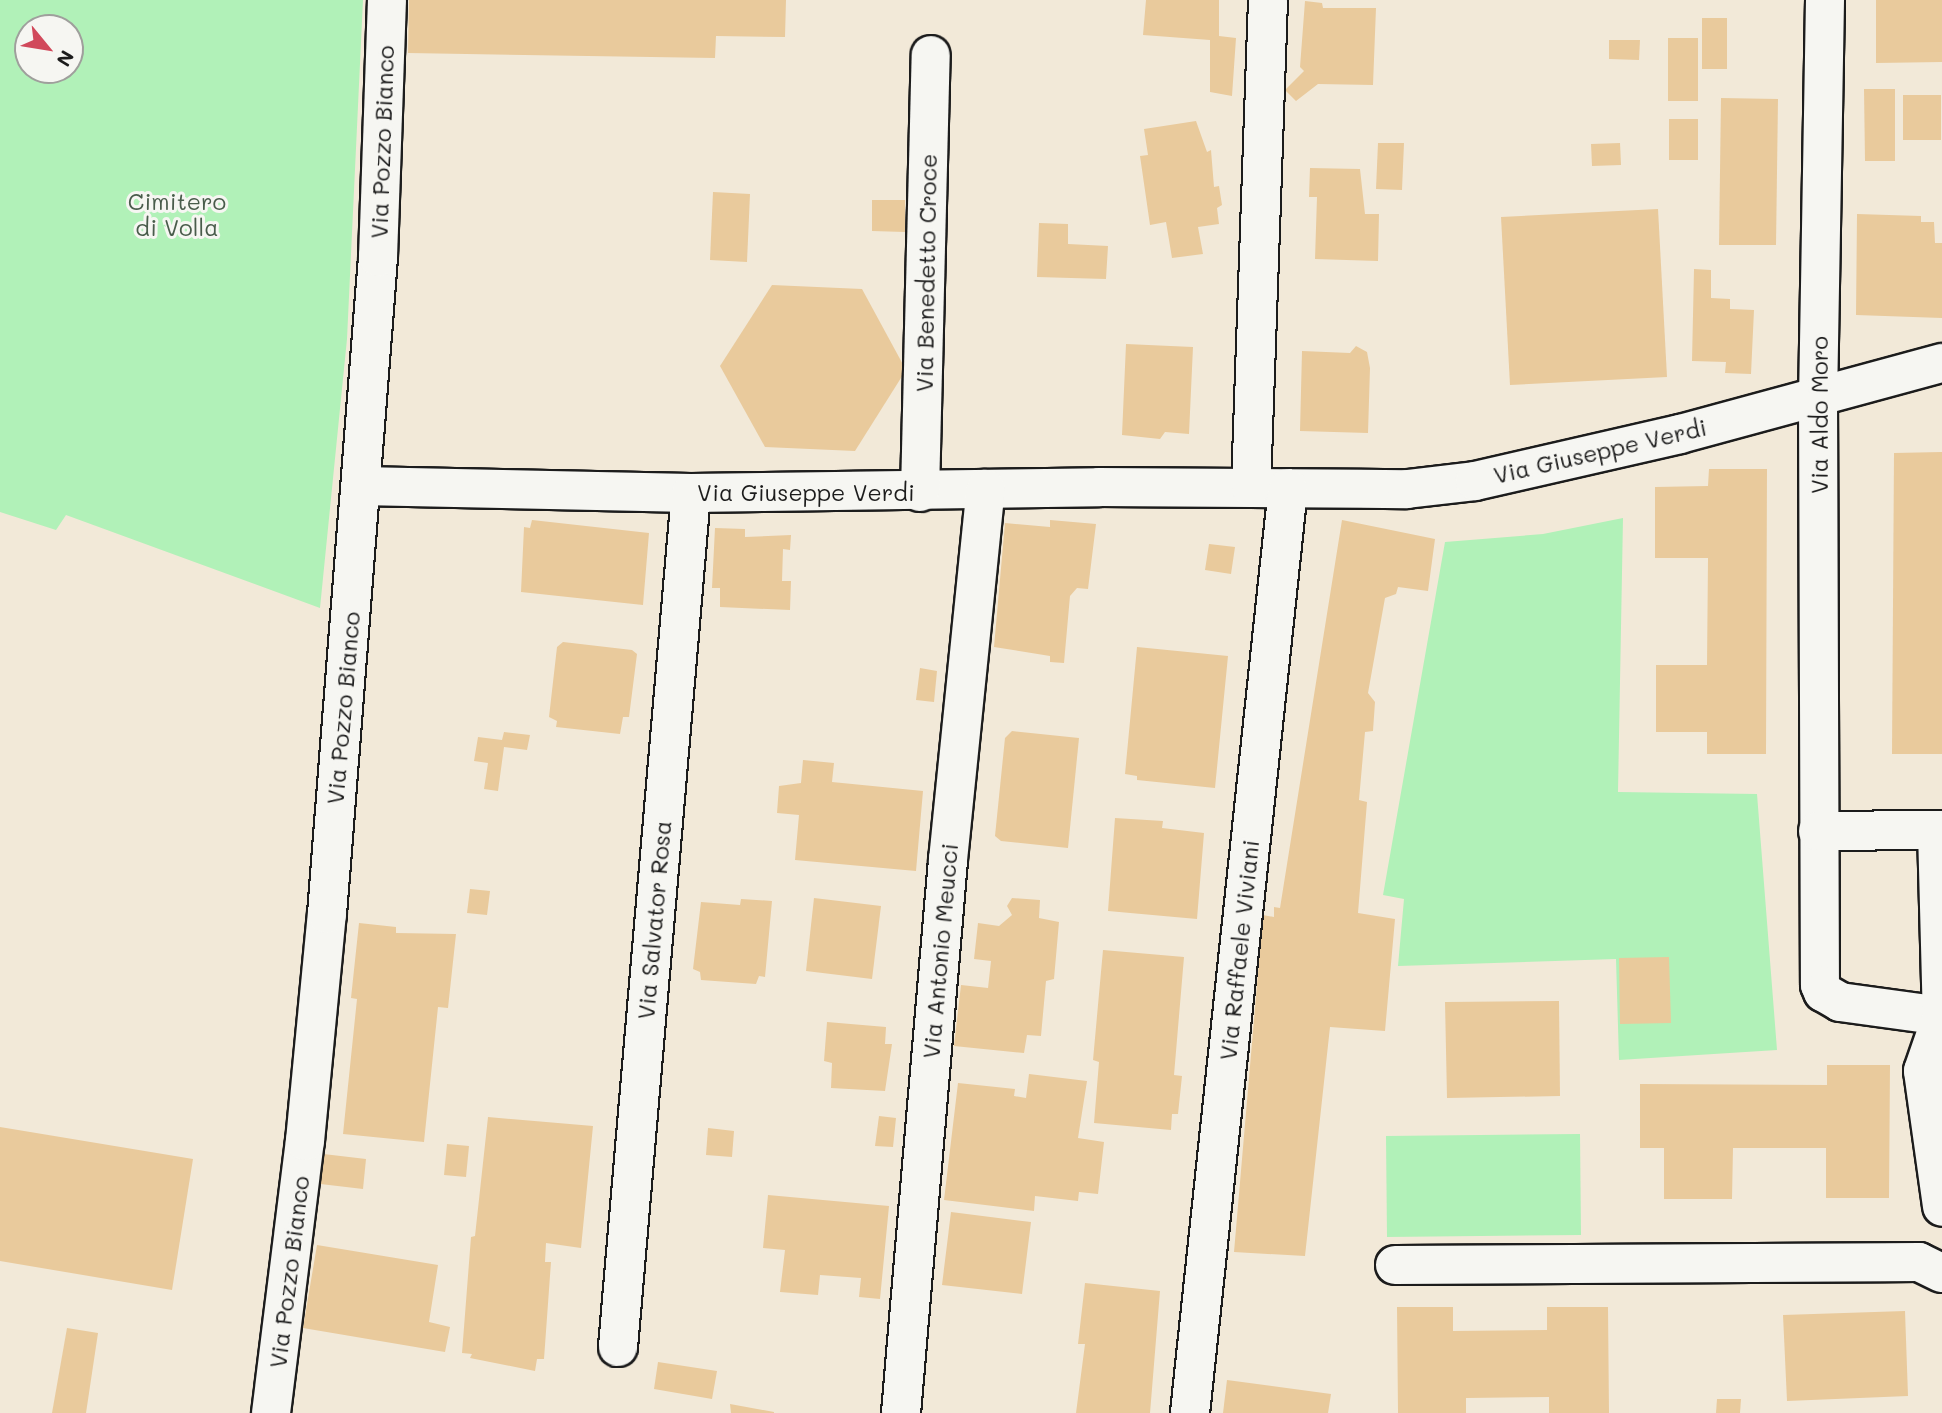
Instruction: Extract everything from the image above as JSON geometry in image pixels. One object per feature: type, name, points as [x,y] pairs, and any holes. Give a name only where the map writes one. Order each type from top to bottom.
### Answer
[{"type":"street","name":"Via Pozzo Bianco","points":[[271,1413],[305,1141],[361,486],[379,243],[387,0]]},
{"type":"street","points":[[1251,487],[1268,0]]},
{"type":"street","name":"Via Aldo Moro","points":[[1825,0],[1818,396],[1818,831],[1823,992],[1840,1002],[1942,1016]]},
{"type":"street","name":"Via Benedetto Croce","points":[[920,492],[931,55]]},
{"type":"street","name":"Via Giuseppe Verdi","points":[[361,486],[691,494],[1251,487],[1407,489],[1475,481],[1680,434],[1942,363]]},
{"type":"street","name":"Via Raffaele Viviani","points":[[1190,1413],[1288,488]]},
{"type":"street","name":"Via Antonio Meucci","points":[[901,1413],[948,860],[986,489]]},
{"type":"street","name":"Via Salvator Rosa","points":[[618,1348],[691,494]]},
{"type":"street","points":[[1818,831],[1940,830],[1942,1016],[1923,1072],[1942,1207]]},
{"type":"street","points":[[1395,1265],[1919,1262],[1942,1273]]},
{"type":"green space","name":"Cimitero di Volla","points":[[0,0],[363,0],[347,339],[320,608],[66,515],[56,530],[0,512]]},
{"type":"green space","points":[[1623,518],[1618,792],[1757,794],[1777,1050],[1619,1060],[1616,959],[1398,966],[1404,899],[1383,895],[1445,542],[1543,534]]},
{"type":"green space","points":[[1580,1134],[1581,1235],[1387,1237],[1386,1136]]},
{"type":"building","points":[[409,0],[786,0],[785,37],[716,36],[715,58],[408,53]]},
{"type":"building","points":[[1146,0],[1219,0],[1219,36],[1236,38],[1232,96],[1210,92],[1210,40],[1143,35]]},
{"type":"building","points":[[1876,0],[1942,0],[1942,62],[1876,63]]},
{"type":"building","points":[[1305,1],[1322,3],[1323,8],[1376,8],[1373,85],[1318,84],[1296,101],[1285,90],[1304,71],[1300,67]]},
{"type":"building","points":[[1702,18],[1727,18],[1727,69],[1702,69]]},
{"type":"building","points":[[1668,38],[1698,38],[1698,101],[1668,101]]},
{"type":"building","points":[[1609,40],[1640,40],[1639,60],[1609,59]]},
{"type":"building","points":[[1864,89],[1895,89],[1895,161],[1865,161]]},
{"type":"building","points":[[1903,95],[1941,95],[1941,140],[1903,140]]},
{"type":"building","points":[[1721,98],[1778,99],[1776,245],[1719,245]]},
{"type":"building","points":[[1669,119],[1698,119],[1698,160],[1669,160]]},
{"type":"building","points":[[1196,121],[1207,152],[1211,150],[1214,187],[1219,186],[1222,205],[1217,208],[1219,224],[1198,227],[1203,254],[1172,258],[1166,222],[1150,225],[1140,156],[1148,155],[1144,129]]},
{"type":"building","points":[[1378,143],[1404,143],[1402,190],[1376,189]]},
{"type":"building","points":[[1620,143],[1621,165],[1592,166],[1591,144]]},
{"type":"building","points":[[1310,168],[1360,169],[1365,214],[1379,214],[1378,261],[1315,259],[1317,197],[1309,197]]},
{"type":"building","points":[[713,192],[750,194],[747,262],[710,260]]},
{"type":"building","points":[[872,200],[905,200],[905,232],[872,231]]},
{"type":"building","points":[[1658,209],[1667,377],[1510,385],[1501,217]]},
{"type":"building","points":[[1857,214],[1921,216],[1921,222],[1934,222],[1935,243],[1942,243],[1942,318],[1856,315]]},
{"type":"building","points":[[1039,223],[1068,224],[1068,244],[1108,246],[1106,279],[1037,277]]},
{"type":"building","points":[[1694,269],[1711,270],[1711,298],[1730,299],[1730,309],[1754,310],[1751,374],[1725,373],[1726,362],[1692,361]]},
{"type":"building","points":[[772,285],[862,289],[906,370],[855,451],[765,447],[720,366]]},
{"type":"building","points":[[1126,344],[1193,347],[1189,434],[1165,432],[1160,439],[1122,435]]},
{"type":"building","points":[[1356,346],[1367,352],[1370,368],[1368,433],[1300,431],[1302,351],[1350,353]]},
{"type":"building","points":[[1942,452],[1942,754],[1892,754],[1894,453]]},
{"type":"building","points":[[1709,469],[1767,469],[1766,754],[1707,754],[1707,732],[1656,732],[1656,665],[1707,665],[1708,558],[1655,558],[1655,487],[1708,486]]},
{"type":"building","points":[[532,520],[649,533],[643,605],[521,592],[524,527],[530,528]]},
{"type":"building","points":[[1050,520],[1096,524],[1088,589],[1077,588],[1070,596],[1064,663],[1050,662],[1050,656],[994,647],[1005,523],[1050,527]]},
{"type":"building","points":[[1342,520],[1435,539],[1428,591],[1398,587],[1396,594],[1385,598],[1368,693],[1375,702],[1373,731],[1365,732],[1359,800],[1367,802],[1358,913],[1395,919],[1385,1031],[1330,1027],[1305,1256],[1234,1252],[1263,915],[1274,917],[1274,907],[1280,908]]},
{"type":"building","points":[[715,528],[745,529],[745,537],[791,535],[790,550],[783,549],[782,581],[791,581],[790,610],[720,607],[720,588],[712,588]]},
{"type":"building","points":[[1209,544],[1235,547],[1231,574],[1205,570]]},
{"type":"building","points":[[563,642],[632,650],[637,654],[629,717],[623,717],[620,734],[556,727],[557,721],[549,717],[557,647]]},
{"type":"building","points":[[1137,647],[1228,656],[1215,788],[1137,780],[1137,776],[1125,774]]},
{"type":"building","points":[[920,668],[937,671],[934,702],[916,700]]},
{"type":"building","points":[[1012,731],[1079,738],[1068,848],[1001,841],[995,836],[1005,738]]},
{"type":"building","points":[[504,732],[530,735],[527,750],[504,747],[498,791],[484,789],[488,763],[474,761],[478,737],[502,740]]},
{"type":"building","points":[[803,760],[834,763],[832,782],[923,791],[916,871],[795,860],[799,815],[777,813],[779,786],[801,783]]},
{"type":"building","points":[[1115,818],[1163,821],[1162,828],[1204,833],[1197,919],[1108,911]]},
{"type":"building","points":[[470,889],[490,891],[487,915],[467,913]]},
{"type":"building","points":[[814,898],[881,906],[872,979],[806,971]]},
{"type":"building","points":[[1012,898],[1040,900],[1039,918],[1059,922],[1054,979],[1046,981],[1041,1036],[1027,1035],[1024,1053],[954,1046],[961,985],[988,988],[991,961],[974,959],[978,923],[999,926],[1012,915],[1007,906]]},
{"type":"building","points":[[741,899],[772,901],[765,977],[759,976],[756,984],[701,980],[700,972],[693,969],[701,902],[740,905]]},
{"type":"building","points":[[359,923],[396,927],[396,933],[456,934],[448,1008],[438,1007],[424,1142],[343,1134],[357,999],[351,998]]},
{"type":"building","points":[[1103,950],[1184,957],[1174,1075],[1182,1076],[1178,1114],[1172,1114],[1171,1130],[1094,1123],[1099,1062],[1093,1060]]},
{"type":"building","points":[[1669,957],[1671,1023],[1620,1024],[1619,958]]},
{"type":"building","points":[[1559,1001],[1560,1096],[1447,1098],[1445,1002]]},
{"type":"building","points":[[827,1022],[886,1027],[885,1044],[892,1044],[885,1091],[831,1088],[832,1063],[824,1061]]},
{"type":"building","points":[[1827,1065],[1890,1065],[1889,1198],[1826,1198],[1826,1148],[1733,1148],[1732,1199],[1664,1199],[1664,1148],[1640,1148],[1640,1084],[1827,1085]]},
{"type":"building","points":[[1029,1074],[1087,1081],[1078,1138],[1104,1142],[1098,1194],[1079,1192],[1078,1201],[1035,1196],[1034,1211],[944,1200],[958,1083],[1015,1089],[1014,1096],[1026,1098]]},
{"type":"building","points":[[879,1116],[896,1118],[893,1147],[875,1146]]},
{"type":"building","points":[[488,1117],[593,1126],[581,1248],[546,1243],[545,1262],[551,1262],[544,1359],[537,1359],[535,1371],[470,1358],[472,1354],[462,1353],[471,1237],[475,1236]]},
{"type":"building","points":[[0,1127],[193,1159],[172,1290],[0,1261]]},
{"type":"building","points":[[708,1128],[734,1131],[732,1157],[706,1155]]},
{"type":"building","points":[[447,1144],[469,1146],[466,1177],[444,1175]]},
{"type":"building","points":[[315,1153],[366,1159],[363,1189],[312,1183]]},
{"type":"building","points":[[768,1195],[889,1206],[880,1299],[859,1297],[861,1278],[820,1275],[818,1295],[780,1292],[785,1250],[763,1248]]},
{"type":"building","points":[[951,1212],[1031,1222],[1022,1294],[942,1285]]},
{"type":"building","points":[[317,1245],[438,1265],[429,1322],[450,1327],[445,1352],[303,1328]]},
{"type":"building","points":[[1085,1283],[1160,1291],[1150,1413],[1076,1413],[1085,1344],[1078,1344]]},
{"type":"building","points":[[1397,1307],[1453,1307],[1453,1331],[1547,1330],[1547,1307],[1608,1307],[1609,1413],[1549,1413],[1549,1397],[1466,1398],[1466,1413],[1398,1413]]},
{"type":"building","points":[[1905,1311],[1908,1396],[1787,1401],[1783,1315]]},
{"type":"building","points":[[67,1328],[98,1333],[86,1413],[52,1413]]},
{"type":"building","points":[[658,1362],[717,1371],[712,1399],[654,1389]]},
{"type":"building","points":[[1227,1380],[1331,1394],[1328,1413],[1223,1413]]},
{"type":"building","points":[[1717,1399],[1741,1399],[1740,1413],[1716,1413]]},
{"type":"building","points":[[730,1404],[774,1412],[774,1413],[731,1413]]}]
